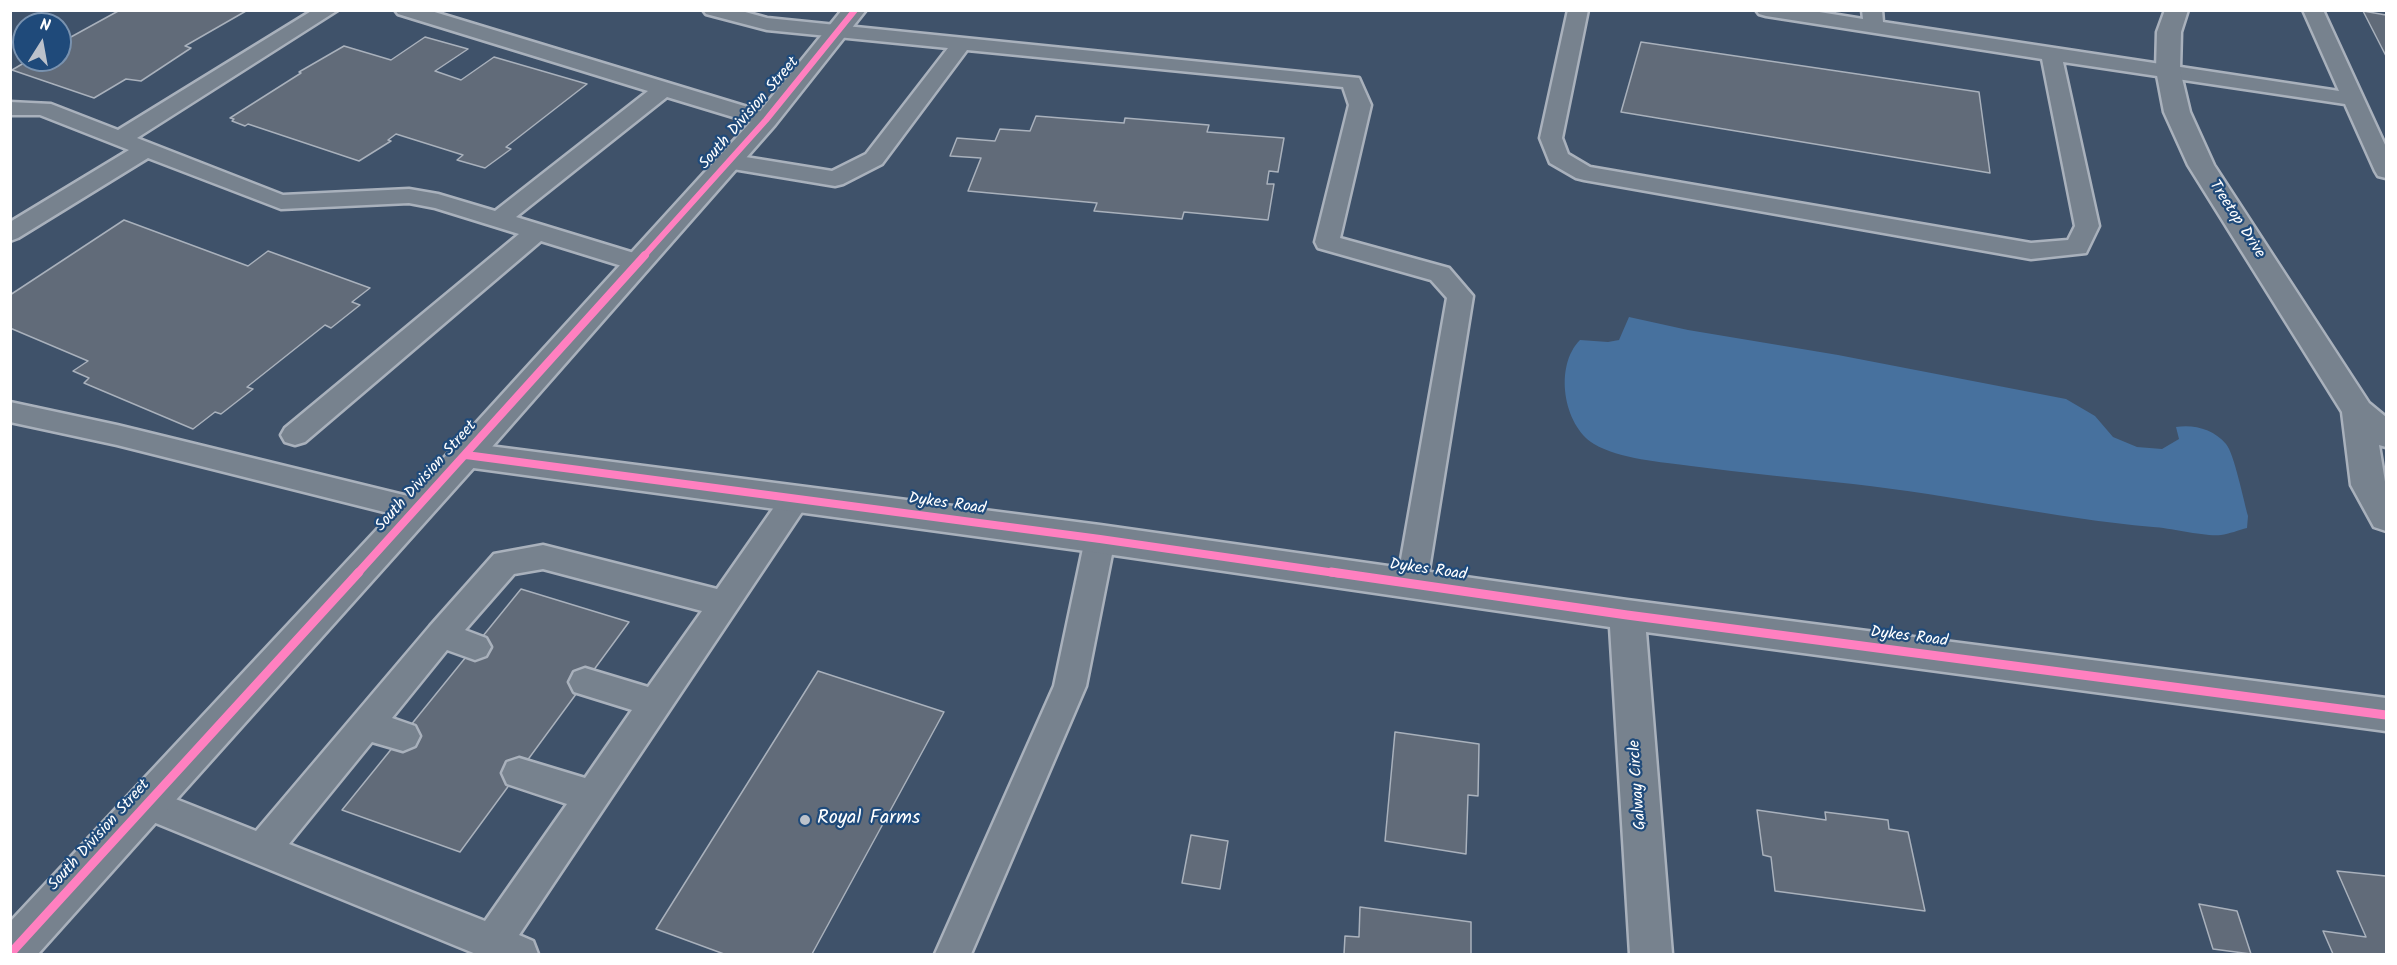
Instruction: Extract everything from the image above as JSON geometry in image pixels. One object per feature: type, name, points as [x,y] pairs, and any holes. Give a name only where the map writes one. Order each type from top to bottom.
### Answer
[{"type":"street","name":"Treetop Drive","points":[[2177,10],[2169,32],[2168,70],[2177,112],[2201,165],[2358,411],[2386,435]]},
{"type":"street","name":"South Division Street","points":[[10,954],[466,456],[766,120],[847,20]]},
{"type":"street","name":"Treetop Drive","points":[[2358,411],[2368,485],[2386,518]]},
{"type":"street","name":"Dykes Road","points":[[466,456],[1100,539],[1412,582],[1627,615],[2386,715]]},
{"type":"street","name":"Galway Circle","points":[[1627,615],[1651,954]]},
{"type":"lane","points":[[119,139],[328,10]]},
{"type":"lane","points":[[405,10],[766,120]]},
{"type":"lane","points":[[713,10],[767,24],[847,20],[962,43],[1352,82],[1360,105],[1327,242],[1440,274],[1460,296],[1412,582]]},
{"type":"lane","points":[[1578,10],[1551,138],[1558,158],[1584,173],[2031,251],[2077,247],[2087,226],[2051,54]]},
{"type":"lane","points":[[1766,10],[1872,19],[2051,54],[2352,99]]},
{"type":"lane","points":[[2313,10],[2386,171]]},
{"type":"lane","points":[[727,161],[835,179],[874,159],[962,43]]},
{"type":"lane","points":[[498,220],[663,89]]},
{"type":"lane","points":[[10,108],[43,109],[281,202],[409,196],[438,201],[638,263]]},
{"type":"lane","points":[[10,233],[145,150]]},
{"type":"lane","points":[[295,435],[537,232]]},
{"type":"lane","points":[[10,412],[117,435],[417,510]]},
{"type":"lane","points":[[148,804],[505,949],[592,796],[796,498]]},
{"type":"lane","points":[[952,954],[1070,686],[1100,539]]},
{"type":"lane","points":[[261,851],[441,635],[505,563],[543,557],[724,604]]},
{"type":"lane","points":[[441,635],[475,646]]},
{"type":"lane","points":[[585,682],[655,703]]},
{"type":"lane","points":[[366,726],[402,736]]},
{"type":"lane","points":[[519,773],[592,796]]},
{"type":"water","points":[[1629,317],[1688,330],[1838,355],[2066,399],[2095,416],[2113,437],[2137,447],[2162,449],[2179,439],[2176,427],[2189,426],[2209,431],[2221,439],[2229,449],[2248,516],[2247,528],[2224,534],[2207,535],[1853,484],[1654,461],[1604,449],[1583,435],[1569,410],[1565,379],[1567,365],[1572,351],[1580,340],[1608,342],[1619,340]]},
{"type":"building","points":[[120,10],[246,11],[185,46],[191,48],[141,81],[126,79],[94,98],[18,72],[72,72],[72,36]]},
{"type":"building","points":[[2363,11],[2386,15],[2386,56]]},
{"type":"building","points":[[425,37],[468,49],[435,71],[461,80],[494,57],[587,84],[506,147],[511,149],[485,168],[457,160],[463,155],[396,134],[388,140],[391,141],[359,161],[248,124],[245,126],[230,118],[301,73],[299,72],[344,46],[391,60]]},
{"type":"building","points":[[1641,42],[1979,92],[1990,173],[1621,112]]},
{"type":"building","points":[[1036,116],[1124,123],[1125,118],[1209,125],[1207,132],[1284,138],[1278,172],[1269,171],[1267,184],[1274,184],[1268,220],[1184,212],[1182,219],[1094,211],[1097,203],[968,191],[981,158],[950,156],[957,138],[995,141],[1000,129],[1030,131]]},
{"type":"building","points":[[124,220],[248,266],[268,251],[370,288],[352,302],[360,305],[331,328],[325,325],[247,387],[253,389],[221,414],[215,412],[193,429],[84,383],[89,378],[73,371],[88,361],[10,328],[10,295]]},
{"type":"building","points":[[521,589],[629,622],[460,852],[342,810]]},
{"type":"building","name":"Royal Farms","points":[[818,671],[944,712],[812,954],[724,954],[656,929]]},
{"type":"building","points":[[1395,732],[1479,744],[1478,796],[1468,795],[1466,854],[1385,841]]},
{"type":"building","points":[[1757,810],[1826,820],[1825,812],[1888,820],[1889,829],[1908,832],[1925,911],[1775,891],[1771,857],[1763,855]]},
{"type":"building","points":[[1191,835],[1228,841],[1220,889],[1182,883]]},
{"type":"building","points":[[2337,871],[2386,876],[2386,954],[2333,954],[2323,931],[2366,937]]},
{"type":"building","points":[[2199,904],[2237,911],[2251,954],[2213,949]]},
{"type":"building","points":[[1360,907],[1471,922],[1471,954],[1344,954],[1345,936],[1359,937]]},
{"type":"cycle path","points":[[10,954],[466,455],[766,120],[855,10]]},
{"type":"cycle path","points":[[466,455],[1100,539],[1627,615],[2386,715]]},
{"type":"place","name":"Royal Farms","points":[[805,820]]}]
